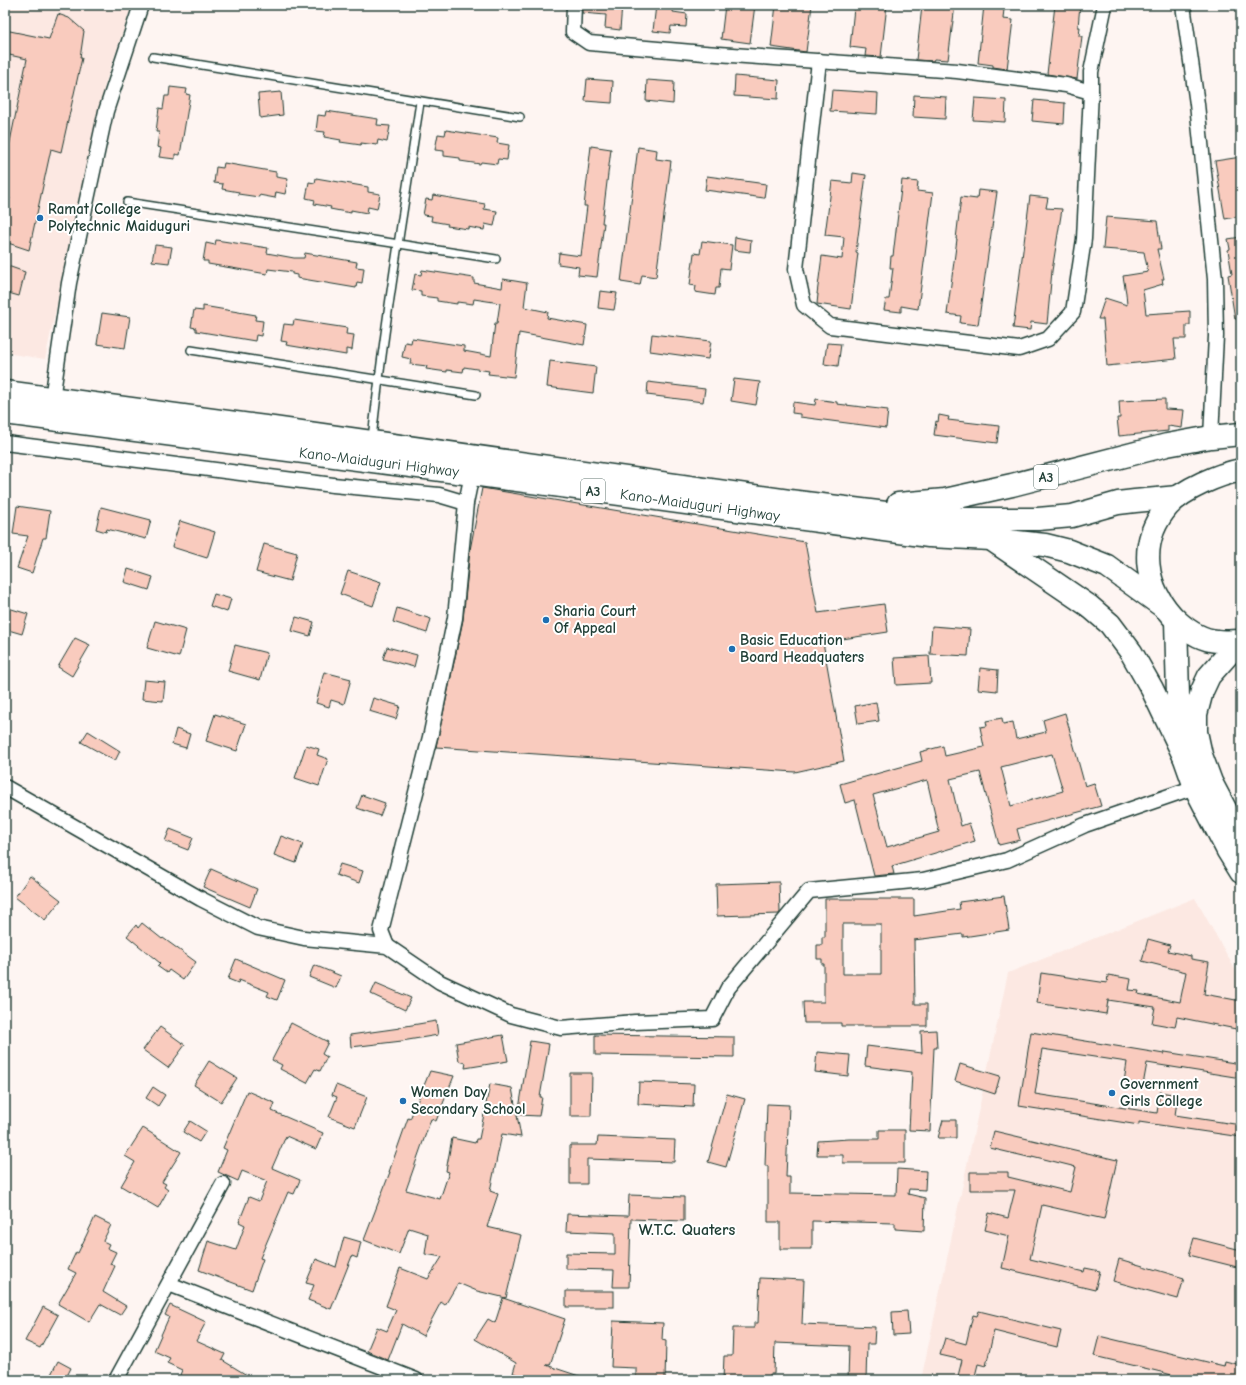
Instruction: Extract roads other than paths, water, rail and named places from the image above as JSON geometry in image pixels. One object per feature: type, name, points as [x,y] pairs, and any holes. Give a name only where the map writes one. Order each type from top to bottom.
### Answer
[{"type":"main road","name":"Kano-Maiduguri Highway","points":[[5,392],[372,441],[781,500],[918,517],[962,520],[1004,520],[1072,516],[1118,504],[1150,499],[1178,497]]},
{"type":"main road","name":"Kano-Maiduguri Highway","points":[[5,413],[929,536],[991,539],[1045,545],[1069,551],[1107,566],[1170,614]]},
{"type":"main road","name":"A3","points":[[849,508],[944,500],[1012,485],[1167,445],[1211,437],[1241,434]]},
{"type":"main road","name":"A3","points":[[1241,470],[1229,472],[1206,481],[1178,497],[1168,506],[1158,522],[1152,536],[1149,551],[1151,581],[1157,595],[1170,614],[1184,627],[1198,636],[1216,641],[1241,641]]},
{"type":"main road","points":[[991,539],[1089,606],[1110,624],[1131,652],[1152,688],[1184,756],[1195,788],[1228,851],[1241,872]]},
{"type":"main road","points":[[1170,614],[1184,756]]},
{"type":"main road","points":[[1241,641],[1209,676],[1202,691],[1196,714],[1196,732],[1211,782],[1241,838]]},
{"type":"street","points":[[574,5],[573,32],[590,43],[957,71],[1066,85],[1091,92]]},
{"type":"street","points":[[819,61],[796,269],[804,305],[830,326],[1019,349],[1048,340],[1073,312],[1084,239],[1091,92],[1090,72],[1105,5]]},
{"type":"street","points":[[1183,5],[1197,104],[1215,279],[1216,336],[1211,437]]},
{"type":"street","points":[[50,419],[69,283],[106,111],[138,6]]},
{"type":"street","points":[[5,443],[333,485],[439,495],[466,502]]},
{"type":"street","points":[[386,946],[382,930],[431,733],[455,618],[466,502],[472,474]]},
{"type":"street","points":[[5,787],[200,899],[258,928],[304,938],[386,946],[440,982],[511,1014],[561,1028],[635,1022],[712,1019],[728,988],[809,891],[923,880],[1007,860],[1085,825],[1195,788]]},
{"type":"street","points":[[116,1380],[223,1184]]},
{"type":"street","points":[[169,1284],[416,1380]]},
{"type":"lane","points":[[153,57],[420,102],[520,117]]},
{"type":"lane","points":[[372,441],[378,380],[420,102]]},
{"type":"lane","points":[[126,202],[496,259]]},
{"type":"lane","points":[[191,350],[476,395]]},
{"type":"place","name":"Ramat College Polytechnic Maiduguri","points":[[40,218]]},
{"type":"place","name":"Sharia Court Of Appeal","points":[[546,620]]},
{"type":"place","name":"Basic Education Board Headquaters","points":[[732,649]]},
{"type":"place","name":"Government Girls College","points":[[1112,1093]]},
{"type":"place","name":"Women Day Secondary School","points":[[403,1101]]},
{"type":"district","name":"W.T.C. Quaters","points":[[687,1230]]}]
